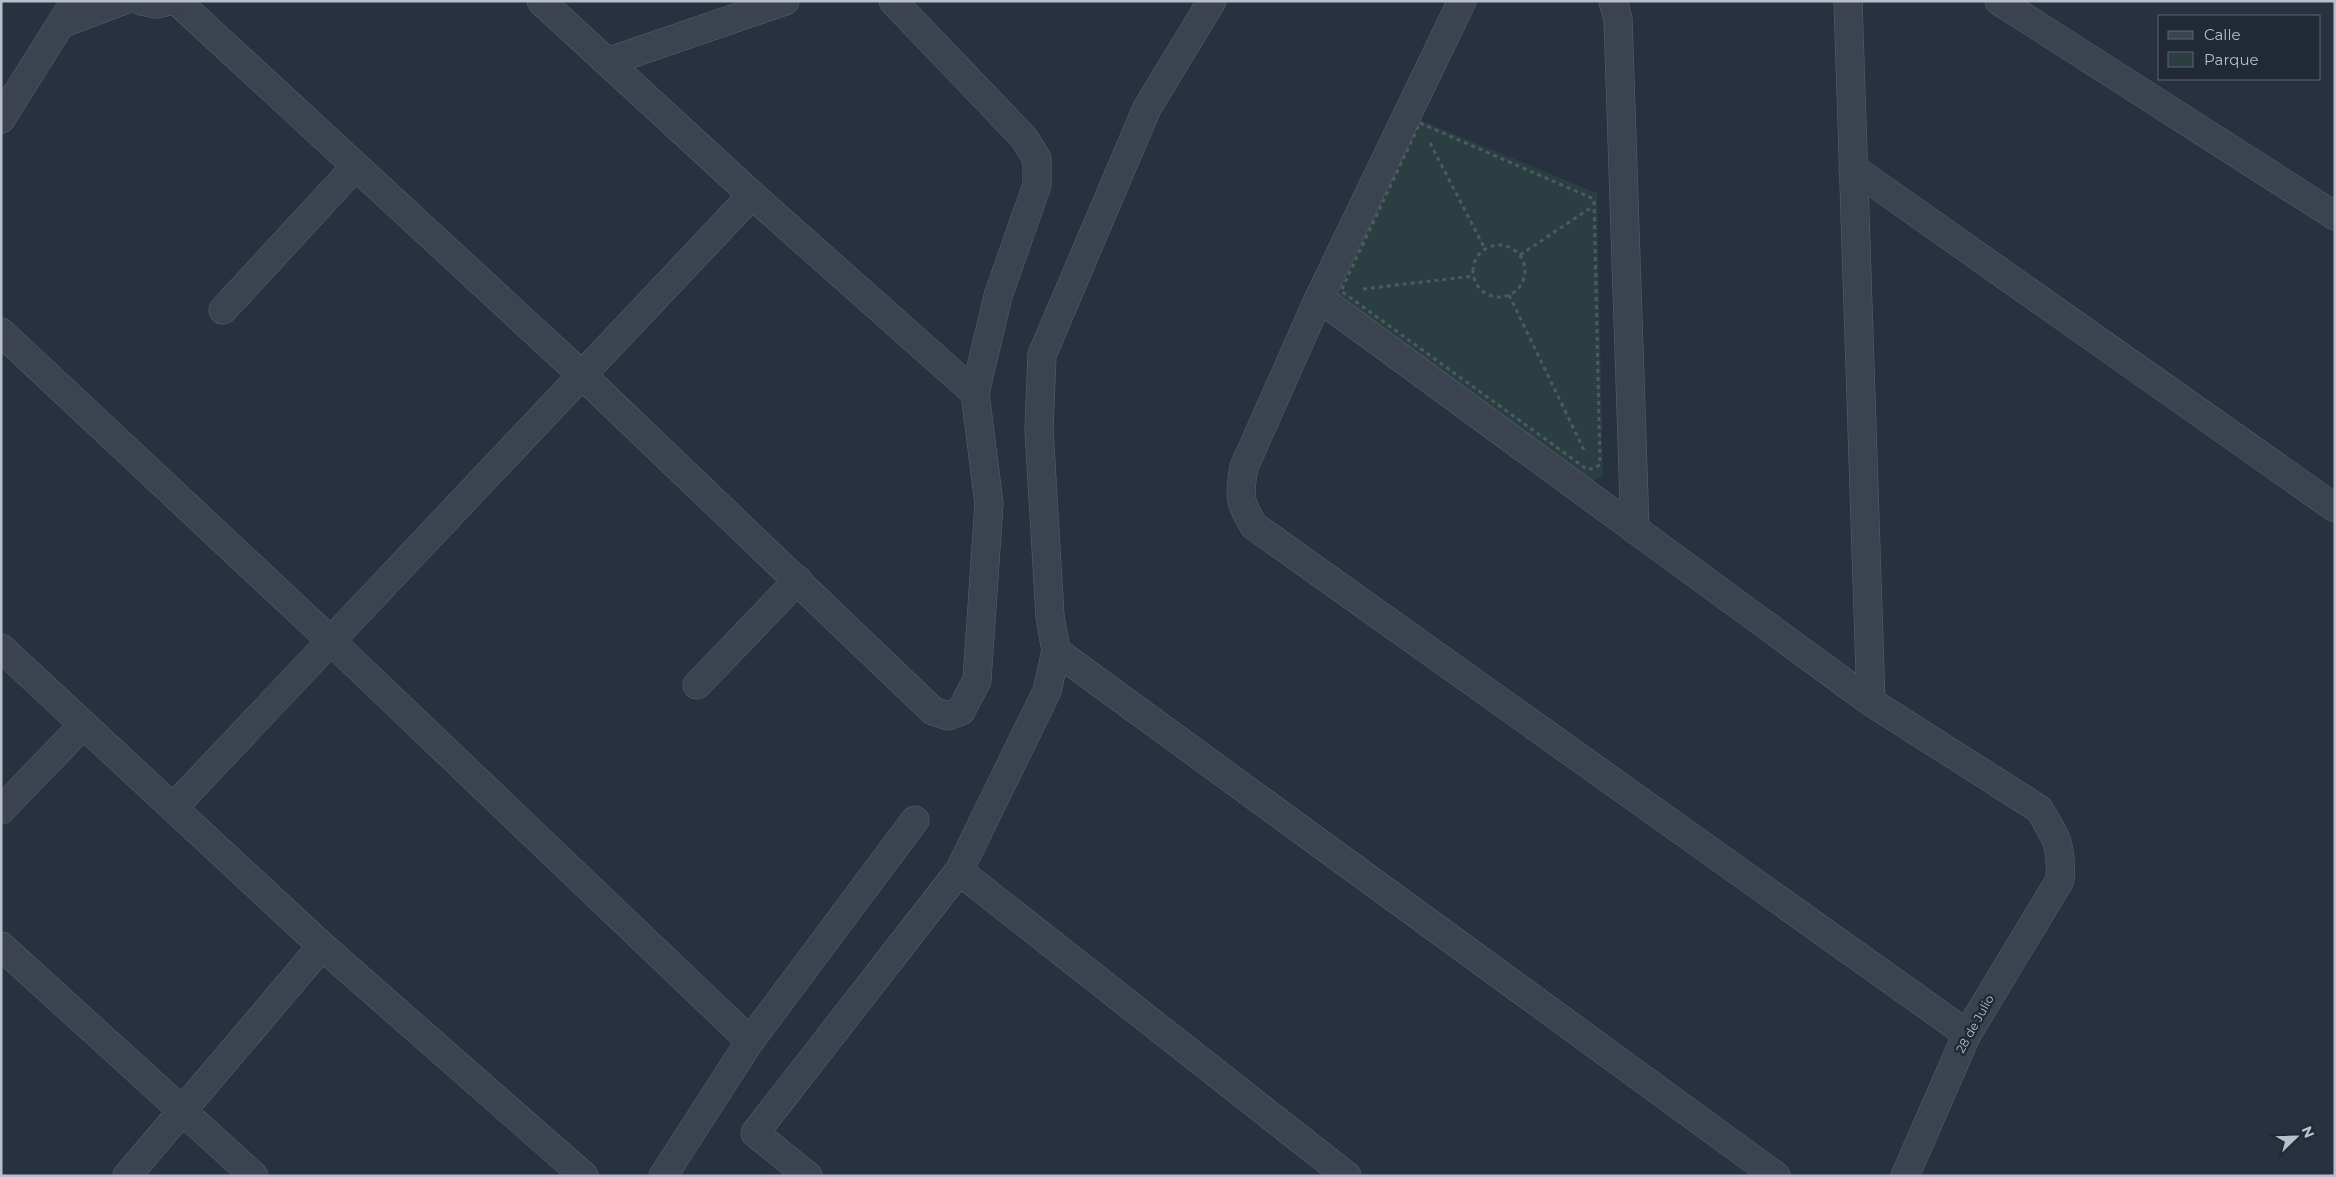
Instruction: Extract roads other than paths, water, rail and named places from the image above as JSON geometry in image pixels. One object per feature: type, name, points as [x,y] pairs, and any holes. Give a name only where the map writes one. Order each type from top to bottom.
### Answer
[{"type":"street","points":[[1,119],[75,1]]},
{"type":"street","points":[[61,24],[122,1]]},
{"type":"street","points":[[141,1],[156,4],[170,1]]},
{"type":"street","points":[[177,1],[582,375],[933,711],[948,716],[962,711],[977,680],[989,504],[975,393],[998,296],[1037,185],[1037,159],[1024,138],[893,1]]},
{"type":"street","points":[[541,1],[752,195],[975,393]]},
{"type":"street","points":[[607,62],[785,1]]},
{"type":"street","points":[[808,1176],[755,1133],[960,871],[1048,691],[1056,651],[1050,616],[1039,430],[1042,355],[1147,108],[1212,1]]},
{"type":"street","points":[[1462,1],[1330,294],[1244,467],[1241,487],[1242,507],[1254,526],[1968,1034]]},
{"type":"street","points":[[1613,1],[1618,18],[1635,530]]},
{"type":"street","points":[[1848,1],[1871,702]]},
{"type":"street","points":[[1999,1],[2335,216]]},
{"type":"street","points":[[223,310],[356,166]]},
{"type":"street","points":[[1853,168],[2335,508]]},
{"type":"street","points":[[173,808],[752,195]]},
{"type":"street","points":[[1330,294],[1635,530],[1871,702]]},
{"type":"street","points":[[1,332],[331,641],[750,1041]]},
{"type":"street","points":[[697,685],[798,580]]},
{"type":"street","points":[[1,648],[322,946],[584,1176]]},
{"type":"street","points":[[1056,651],[1776,1176]]},
{"type":"street","name":"28 de Julio","points":[[1871,702],[2039,809],[2056,836],[2061,857],[2060,880],[1968,1034],[1905,1176]]},
{"type":"street","points":[[1,810],[83,724]]},
{"type":"street","points":[[663,1176],[750,1041],[916,820]]},
{"type":"street","points":[[960,871],[1347,1176]]},
{"type":"street","points":[[1,946],[254,1176]]},
{"type":"street","points":[[127,1176],[322,946]]}]
